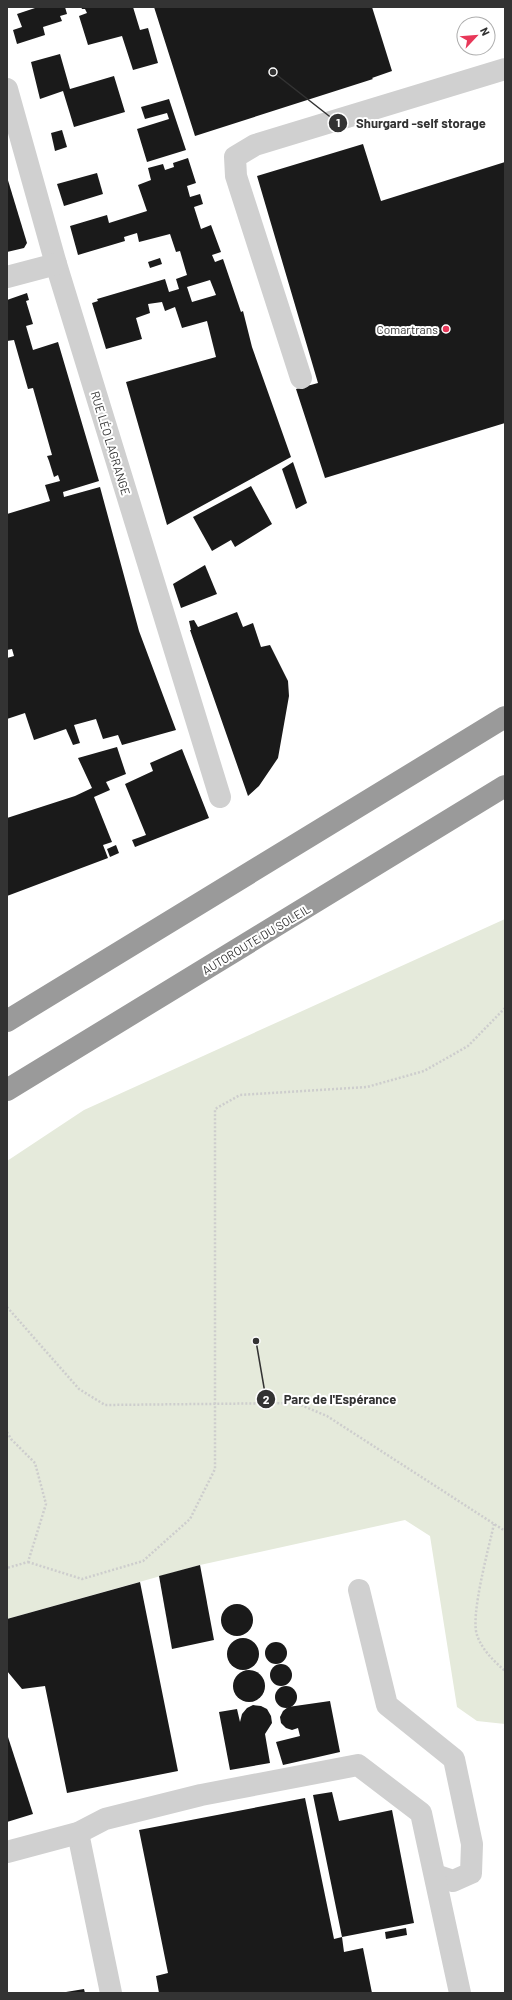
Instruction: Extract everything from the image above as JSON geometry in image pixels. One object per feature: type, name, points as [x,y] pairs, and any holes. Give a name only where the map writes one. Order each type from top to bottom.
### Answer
[{"type":"highway","points":[[7,1021],[505,718]]},
{"type":"highway","name":"AUTOROUTE DU SOLEIL","points":[[7,1090],[505,786]]},
{"type":"street","points":[[301,378],[236,176],[235,157],[255,145],[505,69]]},
{"type":"street","name":"RUE LÉO LAGRANGE","points":[[7,89],[56,264],[220,796]]},
{"type":"street","points":[[7,278],[56,264]]},
{"type":"street","points":[[359,1590],[387,1705],[454,1759],[472,1844],[471,1873],[453,1881],[435,1875]]},
{"type":"street","points":[[7,1852],[78,1833],[105,1819],[201,1794],[358,1765],[421,1813],[460,1993]]},
{"type":"street","points":[[78,1833],[112,1993]]},
{"type":"path","points":[[7,1568],[28,1562],[82,1579],[143,1561],[190,1519],[215,1469],[216,1109],[240,1095],[367,1087],[424,1071],[468,1046],[505,1008]]},
{"type":"path","points":[[7,1307],[79,1389],[105,1405],[296,1402],[327,1416],[505,1531]]},
{"type":"path","points":[[7,1432],[11,1439],[35,1463],[46,1504],[28,1562]]},
{"type":"path","points":[[494,1524],[474,1619],[477,1636],[491,1659],[505,1671]]},
{"type":"shaded area","points":[[505,919],[505,1724],[477,1721],[457,1707],[430,1536],[405,1520],[200,1565],[7,1619],[7,1161],[84,1110]]},
{"type":"building","points":[[38,7],[65,7],[67,14],[60,16],[62,21],[43,27],[45,35],[17,44],[13,30],[22,27],[17,14]]},
{"type":"building","points":[[81,7],[133,7],[140,30],[148,28],[158,63],[133,70],[122,36],[88,45],[79,16],[87,13],[85,9],[82,9]]},
{"type":"building","points":[[154,7],[372,7],[392,71],[372,78],[373,79],[195,136]]},
{"type":"building","points":[[60,54],[70,89],[114,76],[125,112],[74,127],[63,91],[40,99],[31,62]]},
{"type":"building","points":[[169,99],[186,150],[147,162],[137,129],[169,119],[167,113],[145,119],[141,107]]},
{"type":"building","points":[[62,130],[67,147],[55,151],[51,133]]},
{"type":"building","points":[[363,144],[381,201],[505,162],[505,423],[325,478],[296,389],[318,383],[257,176]]},
{"type":"building","points":[[188,158],[196,183],[187,186],[190,197],[200,194],[203,204],[194,207],[201,229],[211,225],[221,252],[212,255],[215,262],[223,259],[241,312],[243,311],[252,347],[291,457],[167,525],[126,382],[216,357],[207,321],[182,328],[175,307],[165,311],[162,302],[148,304],[150,313],[136,318],[142,339],[106,349],[92,303],[98,301],[97,299],[165,279],[169,292],[179,289],[176,279],[187,275],[180,251],[176,252],[170,234],[139,242],[137,233],[124,237],[125,241],[78,255],[70,226],[107,215],[109,223],[147,211],[138,185],[151,180],[148,168],[163,164],[165,170],[174,167],[173,163]],"holes":[[[210,280],[216,295],[192,302],[187,287]]]},
{"type":"building","points":[[97,173],[103,194],[64,206],[57,184]]},
{"type":"building","points":[[7,177],[27,243],[24,248],[7,252]]},
{"type":"building","points":[[160,258],[162,264],[150,268],[148,262]]},
{"type":"building","points":[[27,293],[29,300],[26,301],[33,324],[26,326],[33,350],[58,342],[99,481],[63,492],[64,497],[100,487],[139,631],[176,730],[122,745],[118,735],[103,739],[96,719],[74,725],[80,743],[73,745],[66,729],[34,740],[25,713],[7,719],[7,658],[14,656],[12,649],[7,650],[7,514],[50,501],[45,485],[60,481],[58,475],[54,477],[47,456],[52,455],[33,388],[28,389],[14,340],[7,341],[7,300]]},
{"type":"building","points":[[293,462],[307,503],[296,509],[282,469]]},
{"type":"building","points":[[251,486],[272,524],[235,547],[231,540],[212,551],[193,517]]},
{"type":"building","points":[[205,565],[217,594],[181,608],[173,584]]},
{"type":"building","points":[[237,612],[243,627],[253,623],[261,647],[270,645],[288,681],[289,696],[278,758],[259,786],[248,796],[190,630],[189,621],[194,620],[198,627]]},
{"type":"building","points":[[117,747],[126,774],[106,782],[110,790],[94,797],[112,842],[103,845],[108,858],[7,896],[7,818],[75,796],[92,788],[78,758]]},
{"type":"building","points":[[182,749],[209,818],[135,847],[132,840],[146,835],[125,784],[153,771],[150,763]]},
{"type":"building","points":[[116,845],[119,853],[110,857],[107,849]]},
{"type":"building","points":[[200,1565],[214,1640],[172,1649],[159,1576]]},
{"type":"building","points":[[140,1582],[178,1771],[67,1793],[45,1686],[22,1689],[7,1671],[7,1619]]},
{"type":"building","points":[[237,1604],[243,1605],[250,1611],[253,1620],[252,1626],[246,1633],[237,1636],[231,1635],[224,1629],[221,1620],[222,1614],[228,1607]]},
{"type":"building","points":[[243,1638],[252,1641],[256,1645],[259,1654],[256,1663],[252,1667],[243,1670],[234,1667],[230,1663],[227,1654],[230,1645],[234,1641]]},
{"type":"building","points":[[276,1642],[284,1645],[287,1653],[284,1661],[276,1664],[268,1661],[265,1653],[268,1645]]},
{"type":"building","points":[[281,1664],[289,1667],[292,1675],[289,1683],[281,1686],[273,1683],[270,1675],[273,1667]]},
{"type":"building","points":[[246,1670],[252,1670],[262,1677],[265,1686],[264,1692],[258,1699],[252,1702],[246,1702],[236,1695],[233,1689],[233,1683],[240,1673]]},
{"type":"building","points":[[286,1686],[294,1689],[297,1697],[294,1705],[286,1708],[278,1705],[275,1697],[278,1689]]},
{"type":"building","points":[[330,1701],[340,1752],[283,1765],[276,1742],[300,1736],[298,1728],[292,1730],[286,1728],[281,1723],[280,1717],[283,1711],[288,1707]]},
{"type":"building","points":[[253,1705],[261,1706],[267,1709],[271,1716],[272,1723],[265,1734],[270,1763],[230,1770],[219,1712],[237,1709],[240,1722],[242,1714],[247,1708]]},
{"type":"building","points":[[7,1734],[33,1814],[7,1822]]},
{"type":"building","points":[[332,1792],[339,1821],[392,1810],[414,1923],[342,1937],[313,1795]]},
{"type":"building","points":[[305,1798],[334,1939],[342,1937],[344,1952],[363,1948],[372,1993],[159,1993],[156,1976],[168,1973],[139,1830]]},
{"type":"building","points":[[406,1928],[407,1935],[386,1939],[385,1932]]},
{"type":"building","points":[[84,1989],[85,1993],[66,1993],[66,1992]]},
{"type":"place","name":"Shurgard -self storage","points":[[273,72]]},
{"type":"place","name":"Comartrans","points":[[446,329]]},
{"type":"place","name":"Parc de l'Espérance","points":[[256,1341]]}]
